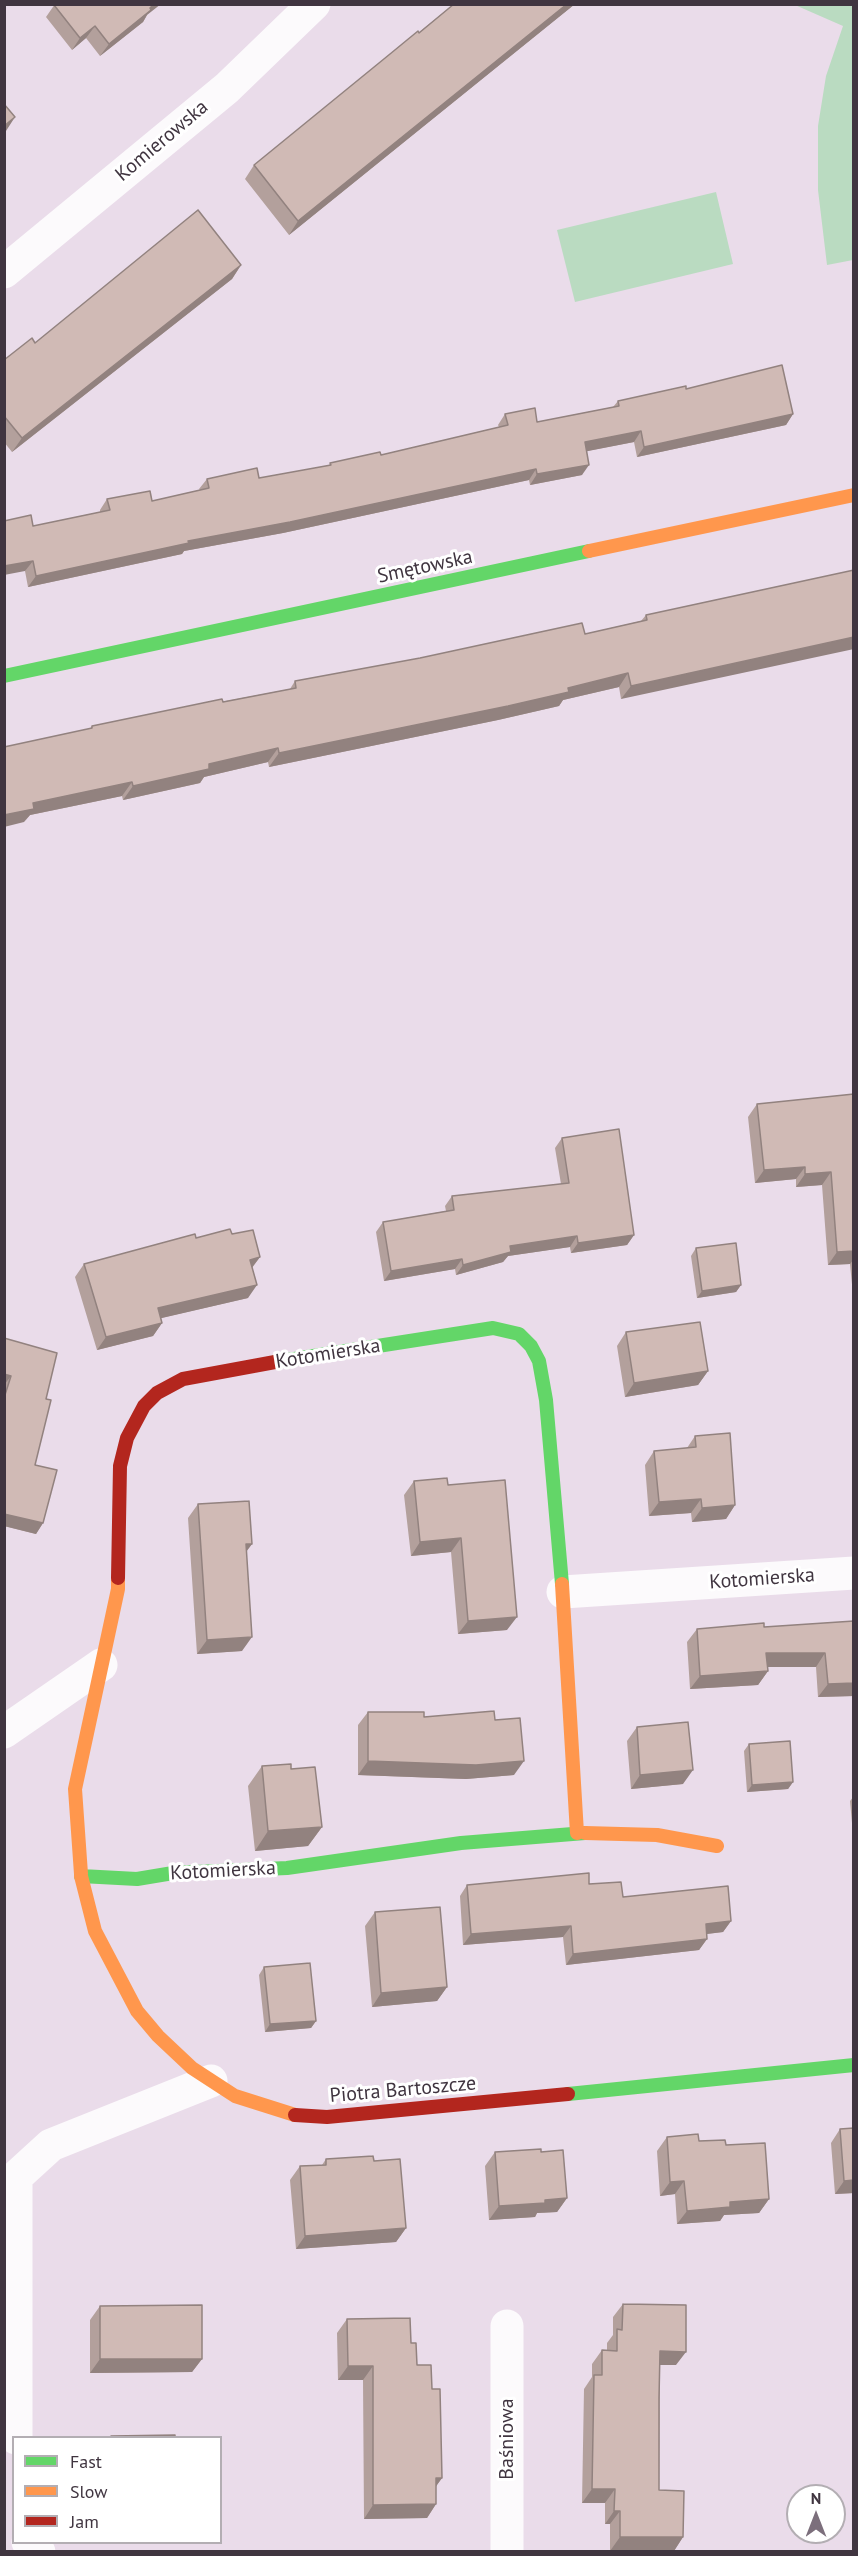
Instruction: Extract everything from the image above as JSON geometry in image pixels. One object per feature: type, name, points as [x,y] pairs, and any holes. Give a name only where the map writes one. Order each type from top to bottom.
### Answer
[{"type":"street","name":"Komierowska","points":[[4,272],[227,88],[314,4]]},
{"type":"street","name":"Smętowska","points":[[4,676],[854,495]]},
{"type":"street","name":"Kotomierska","points":[[577,1833],[563,1592],[546,1400],[539,1361],[531,1346],[519,1334],[504,1329],[483,1329],[202,1374],[183,1379],[157,1393],[144,1406],[134,1422],[127,1438],[120,1466],[118,1589],[75,1789],[81,1876],[136,1879],[173,1873],[287,1868],[462,1843],[577,1833],[657,1835],[717,1846]]},
{"type":"street","name":"Kotomierska","points":[[563,1592],[854,1573]]},
{"type":"street","points":[[4,1732],[101,1665]]},
{"type":"street","name":"Piotra Bartoszcze","points":[[81,1876],[95,1931],[137,2011],[158,2036],[192,2068],[235,2096],[289,2115],[327,2117],[690,2083],[854,2065]]},
{"type":"street","points":[[16,2436],[16,2177],[51,2145],[211,2081]]},
{"type":"street","name":"Baśniowa","points":[[507,2326],[507,2552]]},
{"type":"green space","points":[[795,5],[853,5],[853,260],[827,265],[818,190],[818,126],[826,76],[843,26]]},
{"type":"green space","points":[[716,192],[733,264],[575,302],[557,230]]},
{"type":"building","points":[[55,4],[154,4],[151,10],[109,44],[95,26],[80,38]]},
{"type":"building","points":[[454,4],[567,4],[298,221],[254,165]]},
{"type":"building","points":[[4,104],[15,117],[4,126]]},
{"type":"building","points":[[198,210],[241,265],[22,438],[4,416],[4,360],[32,338],[35,343]]},
{"type":"building","points":[[782,365],[793,414],[644,447],[641,431],[585,442],[589,465],[537,474],[536,469],[290,522],[188,541],[189,543],[36,576],[33,561],[4,566],[4,521],[31,515],[33,526],[110,510],[107,499],[150,491],[152,501],[209,488],[207,479],[257,468],[259,478],[331,465],[330,463],[380,452],[381,455],[508,425],[505,414],[535,408],[537,422],[619,406],[618,401],[686,386],[686,389]]},
{"type":"building","points":[[854,570],[854,637],[631,686],[628,673],[568,688],[569,692],[508,706],[279,753],[278,748],[209,764],[209,769],[133,786],[132,782],[33,803],[34,809],[4,815],[4,747],[222,699],[223,702],[296,688],[295,681],[420,658],[582,623],[585,634],[647,620],[646,615]]},
{"type":"building","points":[[854,1094],[854,1251],[837,1252],[831,1172],[805,1174],[805,1167],[764,1170],[757,1104]]},
{"type":"building","points":[[619,1129],[634,1235],[578,1243],[577,1236],[510,1246],[511,1252],[463,1265],[462,1259],[391,1271],[383,1222],[454,1210],[452,1196],[569,1183],[562,1138]]},
{"type":"building","points":[[230,1229],[232,1234],[253,1230],[260,1257],[250,1260],[257,1285],[158,1308],[162,1323],[106,1337],[84,1264],[195,1234],[196,1238]]},
{"type":"building","points":[[736,1243],[741,1285],[702,1291],[696,1248]]},
{"type":"building","points":[[700,1322],[708,1371],[634,1383],[626,1332]]},
{"type":"building","points":[[4,1338],[57,1353],[46,1399],[51,1400],[35,1465],[57,1470],[43,1523],[4,1514],[4,1398],[11,1376],[4,1374]]},
{"type":"building","points":[[730,1433],[735,1505],[702,1508],[701,1499],[659,1502],[654,1451],[696,1447],[695,1436]]},
{"type":"building","points":[[447,1478],[448,1485],[505,1480],[517,1617],[468,1621],[461,1538],[420,1542],[414,1481]]},
{"type":"building","points":[[249,1501],[252,1544],[246,1544],[252,1637],[207,1640],[198,1504]]},
{"type":"building","points":[[854,1621],[854,1683],[828,1684],[825,1653],[766,1653],[768,1671],[700,1676],[697,1629],[764,1623],[764,1627]]},
{"type":"building","points":[[494,1711],[495,1720],[520,1718],[524,1761],[476,1765],[368,1761],[368,1712],[424,1712],[424,1717]]},
{"type":"building","points":[[688,1722],[693,1770],[640,1775],[637,1727]]},
{"type":"building","points":[[790,1741],[793,1782],[752,1785],[749,1744]]},
{"type":"building","points":[[291,1764],[291,1769],[315,1767],[322,1827],[268,1831],[262,1766]]},
{"type":"building","points":[[589,1873],[589,1884],[621,1882],[623,1897],[728,1886],[731,1921],[706,1924],[707,1939],[573,1954],[571,1926],[471,1934],[467,1885]]},
{"type":"building","points":[[440,1907],[447,1987],[381,1993],[375,1912]]},
{"type":"building","points":[[310,1963],[316,2021],[270,2024],[264,1967]]},
{"type":"building","points":[[854,2128],[854,2180],[844,2181],[840,2129]]},
{"type":"building","points":[[698,2134],[699,2141],[725,2140],[726,2145],[765,2143],[769,2199],[730,2202],[730,2207],[687,2211],[684,2181],[670,2182],[667,2137]]},
{"type":"building","points":[[541,2149],[541,2152],[563,2150],[567,2198],[545,2200],[545,2203],[499,2206],[495,2152]]},
{"type":"building","points":[[373,2156],[374,2161],[400,2159],[406,2228],[305,2236],[300,2166],[326,2165],[326,2159]]},
{"type":"building","points":[[623,2304],[686,2305],[686,2352],[660,2351],[659,2398],[659,2490],[684,2491],[683,2537],[620,2537],[620,2511],[614,2511],[615,2489],[592,2489],[594,2375],[602,2375],[602,2350],[617,2351],[617,2329],[622,2330]]},
{"type":"building","points":[[202,2305],[202,2359],[100,2359],[100,2306]]},
{"type":"building","points":[[410,2318],[411,2343],[416,2343],[417,2365],[431,2365],[432,2389],[440,2389],[442,2478],[436,2478],[436,2504],[373,2505],[373,2366],[348,2366],[347,2319]]},
{"type":"building","points":[[175,2435],[175,2436],[111,2436]]},
{"type":"traffic: fast","points":[[4,676],[589,551]]},
{"type":"traffic: fast","points":[[275,1362],[493,1328],[519,1334],[531,1346],[539,1361],[546,1400],[562,1584]]},
{"type":"traffic: fast","points":[[81,1874],[81,1876],[137,1879],[173,1873],[287,1868],[461,1843],[585,1833]]},
{"type":"traffic: fast","points":[[568,2094],[854,2065]]},
{"type":"traffic: slow","points":[[589,551],[854,495]]},
{"type":"traffic: slow","points":[[81,1874],[75,1789],[118,1589],[118,1578]]},
{"type":"traffic: slow","points":[[562,1584],[577,1833]]},
{"type":"traffic: slow","points":[[585,1833],[657,1835],[717,1846]]},
{"type":"traffic: slow","points":[[81,1876],[95,1931],[137,2011],[158,2036],[192,2068],[235,2096],[295,2115]]},
{"type":"traffic: jam","points":[[118,1578],[120,1466],[127,1438],[144,1406],[157,1393],[183,1379],[275,1362]]},
{"type":"traffic: jam","points":[[295,2115],[327,2117],[568,2094]]}]
